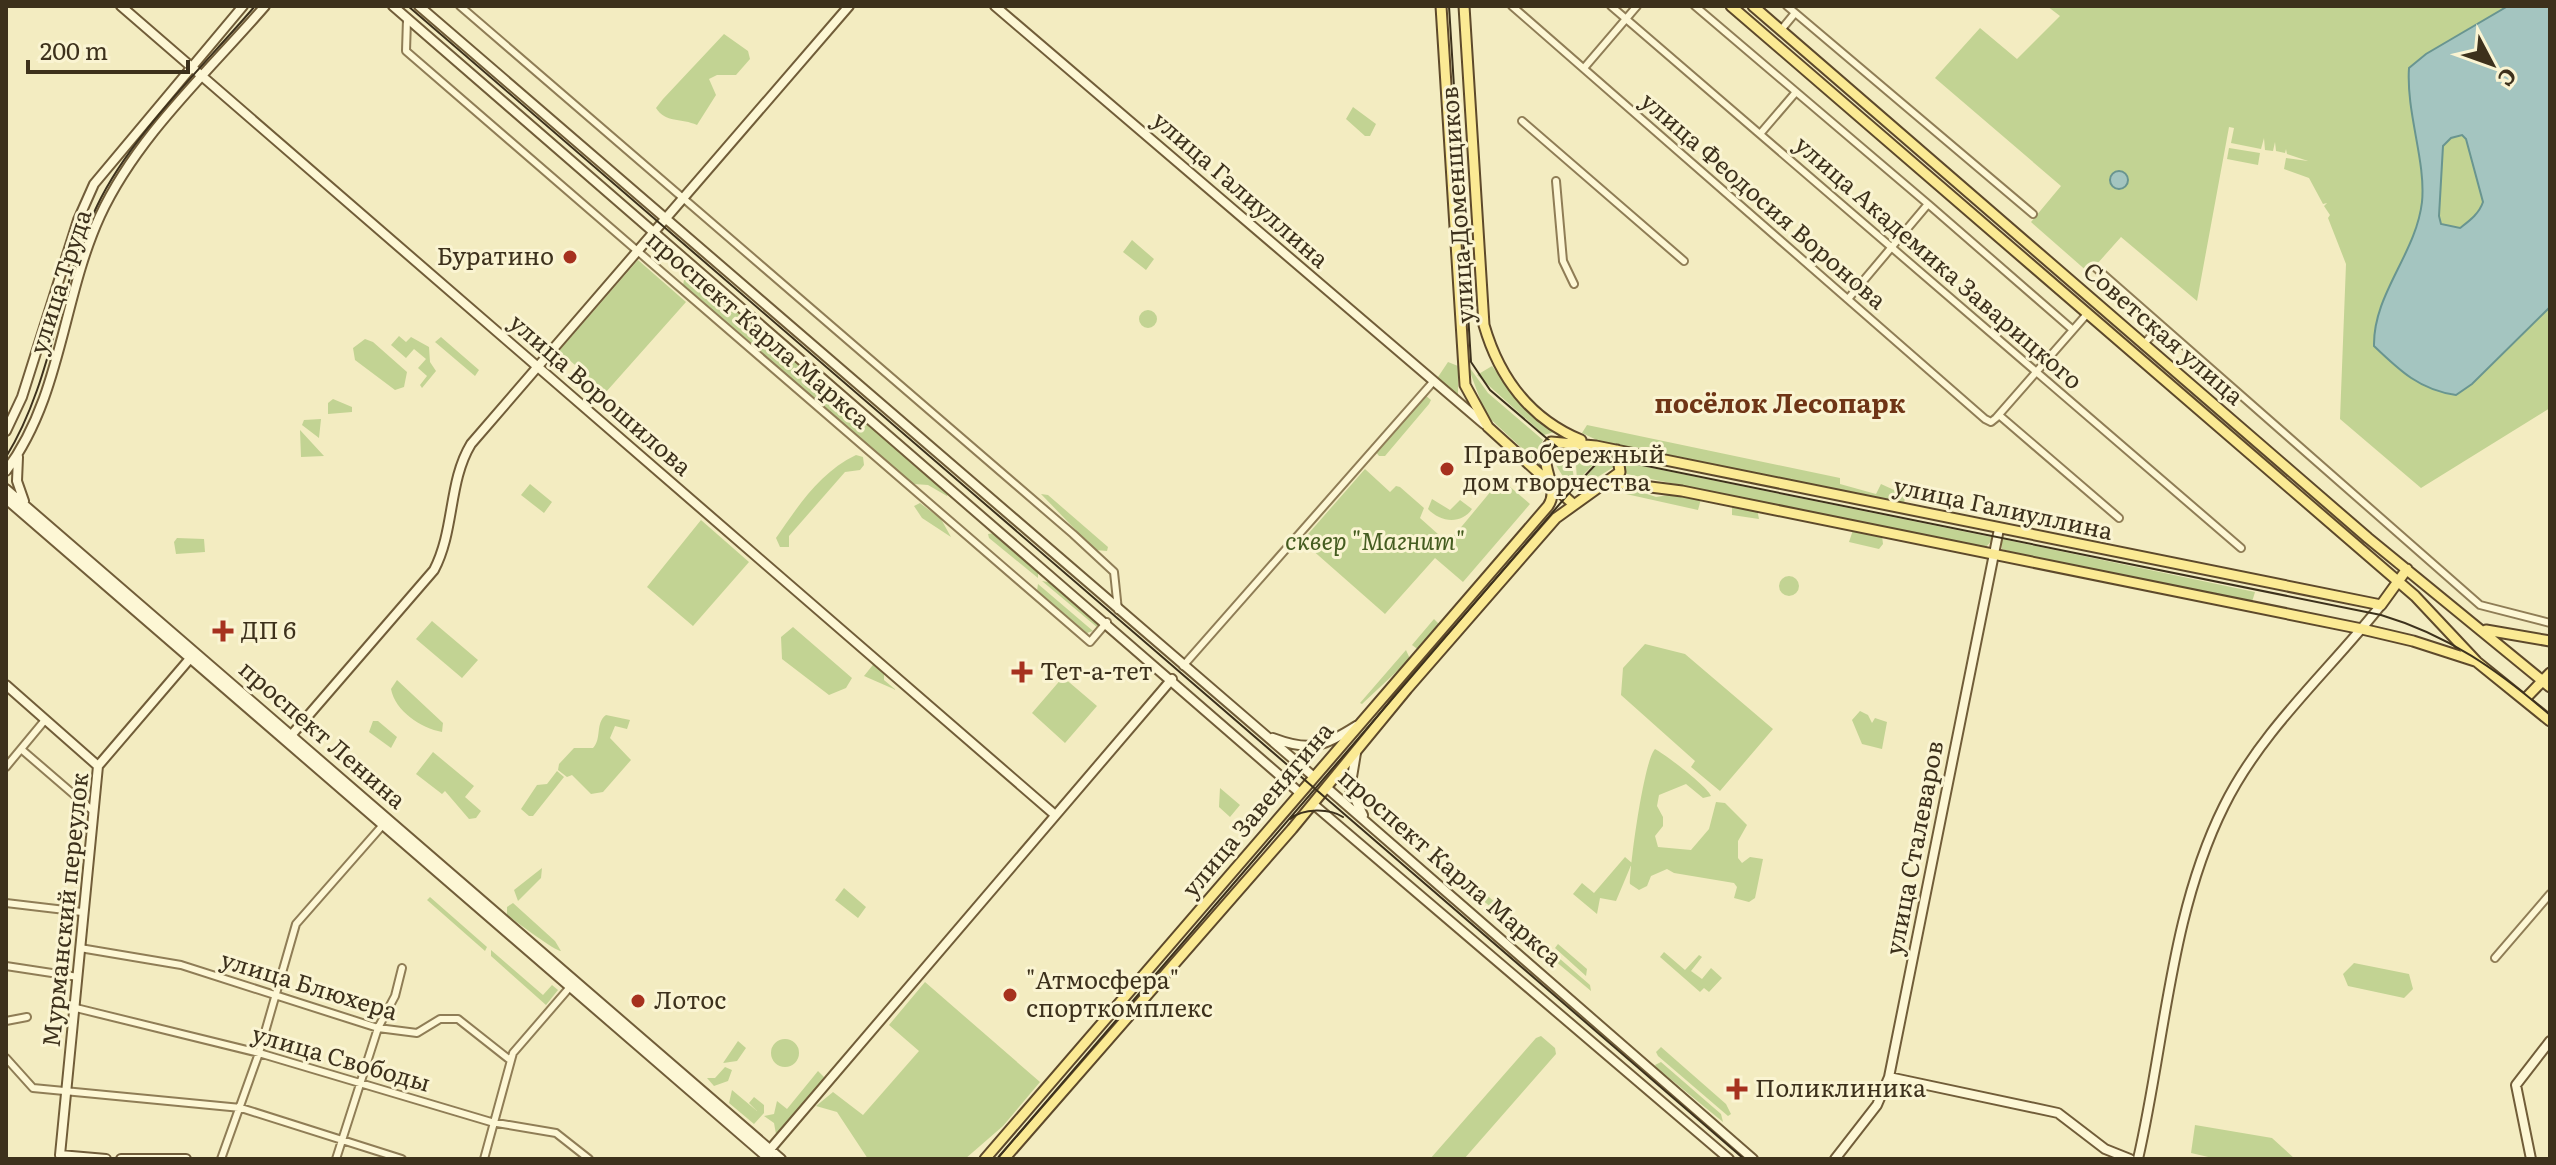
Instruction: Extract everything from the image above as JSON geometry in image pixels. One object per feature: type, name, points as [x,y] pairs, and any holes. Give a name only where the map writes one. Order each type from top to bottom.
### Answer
[{"type":"main road","name":"улица Ворошилова","points":[[121,6],[1054,814]]},
{"type":"main road","name":"улица Труда","points":[[6,431],[22,397],[78,220],[94,184],[243,6]]},
{"type":"main road","name":"улица Труда","points":[[6,471],[41,410],[80,274],[102,213],[142,147],[265,6]]},
{"type":"main road","name":"проспект Карла Маркса","points":[[393,6],[1107,622],[1300,793],[1729,1159]]},
{"type":"main road","name":"проспект Карла Маркса","points":[[419,6],[1753,1159]]},
{"type":"main road","points":[[288,739],[434,570],[445,546],[464,455],[682,197],[849,6]]},
{"type":"main road","name":"улица Галиуллина","points":[[995,6],[1488,427],[1572,503],[1620,472],[1617,450]]},
{"type":"main road","name":"улица Доменщиков","points":[[1441,6],[1460,333],[1468,393],[1488,427]]},
{"type":"main road","name":"улица Доменщиков","points":[[1464,6],[1481,306],[1489,340],[1503,371],[1527,405],[1561,432],[1596,446]]},
{"type":"main road","name":"Советская улица","points":[[1731,6],[2397,582],[2477,662],[2550,721]]},
{"type":"main road","name":"Советская улица","points":[[1753,6],[2143,345],[2407,569],[2548,680]]},
{"type":"main road","points":[[1856,114],[1866,103]]},
{"type":"main road","points":[[2133,356],[2143,345]]},
{"type":"main road","points":[[1459,403],[1468,393]]},
{"type":"main road","name":"улица Галиуллина","points":[[1550,484],[1544,458],[1551,442],[1596,446],[2381,605]]},
{"type":"main road","points":[[6,508],[27,512],[17,481],[18,454]]},
{"type":"main road","name":"улица Галиуллина","points":[[1598,487],[1619,483],[1682,491],[2362,629]]},
{"type":"main road","name":"улица Завенягина","points":[[985,1159],[1548,506],[1552,500],[1550,484]]},
{"type":"main road","name":"проспект Ленина","points":[[6,489],[27,512],[768,1154],[781,1159]]},
{"type":"main road","name":"проспект Ленина","points":[[6,499],[27,512]]},
{"type":"main road","name":"улица Завенягина","points":[[1004,1159],[1327,788],[1440,650],[1572,503]]},
{"type":"main road","name":"улица Сталеваров","points":[[1835,1159],[1877,1105],[1889,1077],[1999,529]]},
{"type":"main road","points":[[2138,1159],[2190,896],[2224,805],[2269,736],[2362,629],[2407,569]]},
{"type":"main road","name":"Советская улица","points":[[2362,629],[2436,647],[2477,662]]},
{"type":"main road","points":[[2484,629],[2550,641]]},
{"type":"main road","name":"Мурманский переулок","points":[[60,1157],[98,766],[193,655]]},
{"type":"main road","points":[[768,1154],[1054,814],[1172,679]]},
{"type":"main road","points":[[2525,699],[2548,680]]},
{"type":"main road","points":[[6,685],[98,766]]},
{"type":"main road","points":[[1265,735],[1310,748],[1335,740],[1357,725]]},
{"type":"main road","name":"проспект Ленина","points":[[288,739],[382,826],[573,984]]},
{"type":"main road","points":[[1357,750],[1350,789],[1355,805],[1370,826]]},
{"type":"main road","points":[[2531,1159],[2515,1092],[2520,1075],[2550,1041]]},
{"type":"main road","points":[[1889,1077],[2058,1113],[2105,1149],[2130,1159]]},
{"type":"main road","points":[[60,1157],[106,1159]]},
{"type":"main road","points":[[121,1159],[186,1159]]},
{"type":"street","name":"проспект Карла Маркса","points":[[460,6],[1114,572],[1118,610]]},
{"type":"street","name":"улица Феодосия Воронова","points":[[1512,6],[1991,422],[1999,415]]},
{"type":"street","name":"улица Академика Заварицкого","points":[[1611,6],[2241,548]]},
{"type":"street","points":[[1584,68],[1637,6]]},
{"type":"street","points":[[1695,6],[2073,330]]},
{"type":"street","points":[[1787,6],[2033,214]]},
{"type":"street","points":[[1781,30],[1795,13]]},
{"type":"street","name":"проспект Карла Маркса","points":[[407,19],[406,51],[637,252],[1090,642],[1107,622]]},
{"type":"street","points":[[1760,134],[1796,92]]},
{"type":"street","points":[[1522,121],[1684,261]]},
{"type":"street","points":[[1556,181],[1563,261],[1574,284]]},
{"type":"street","points":[[1848,299],[1928,204]]},
{"type":"street","points":[[2096,268],[2480,605],[2550,623]]},
{"type":"street","points":[[2087,314],[1999,415],[2119,518]]},
{"type":"street","points":[[2143,345],[2161,325]]},
{"type":"street","points":[[1183,666],[1433,382]]},
{"type":"street","points":[[6,767],[45,720]]},
{"type":"street","points":[[21,749],[93,811]]},
{"type":"street","points":[[221,1159],[259,1053],[296,924],[382,826]]},
{"type":"street","points":[[2495,958],[2550,894]]},
{"type":"street","points":[[6,903],[82,912]]},
{"type":"street","name":"улица Блюхера","points":[[80,948],[181,965],[378,1028],[417,1033],[440,1019],[458,1019],[510,1060]]},
{"type":"street","points":[[6,966],[78,977]]},
{"type":"street","points":[[336,1159],[378,1028],[395,996],[402,968]]},
{"type":"street","points":[[484,1159],[491,1122],[510,1060],[573,984]]},
{"type":"street","name":"улица Свободы","points":[[76,1008],[259,1053],[491,1122],[556,1133],[589,1159]]},
{"type":"street","points":[[6,1021],[27,1017]]},
{"type":"street","points":[[6,1058],[33,1088],[241,1108],[402,1159]]},
{"type":"green space","points":[[2047,6],[2550,6],[2550,408],[2421,488],[2340,419],[2346,264],[2328,218],[2330,215],[2324,206],[2327,203],[2323,204],[2309,178],[2284,169],[2286,158],[2308,161],[2287,154],[2286,149],[2285,153],[2276,151],[2275,142],[2273,151],[2265,150],[2264,138],[2261,149],[2231,143],[2234,128],[2229,127],[2197,301],[2121,237],[2089,273],[2031,222],[2061,186],[1935,78],[1980,28],[2017,59],[2060,16]]},
{"type":"green space","points":[[724,34],[748,51],[750,59],[736,75],[717,75],[709,79],[716,95],[697,125],[660,113],[656,108],[663,99]]},
{"type":"green space","points":[[1353,107],[1376,124],[1370,136],[1365,136],[1346,119]]},
{"type":"green space","points":[[2229,148],[2260,153],[2258,165],[2227,159]]},
{"type":"green space","points":[[1132,240],[1154,259],[1146,270],[1123,252]]},
{"type":"green space","points":[[638,260],[686,302],[606,392],[559,351]]},
{"type":"green space","points":[[697,277],[949,492],[947,496],[928,485],[914,484],[692,297],[683,285],[684,280]]},
{"type":"green space","points":[[1148,310],[1157,319],[1148,328],[1139,319]]},
{"type":"green space","points":[[399,336],[406,342],[411,337],[429,347],[430,362],[436,371],[422,388],[420,385],[427,376],[418,368],[426,359],[414,349],[406,358],[391,345]]},
{"type":"green space","points":[[441,337],[479,370],[475,376],[435,342]]},
{"type":"green space","points":[[365,339],[373,342],[407,372],[404,387],[395,390],[355,360],[353,348]]},
{"type":"green space","points":[[1448,362],[1458,366],[1458,397],[1436,380]]},
{"type":"green space","points":[[1467,364],[1488,393],[1543,440],[1539,449],[1541,466],[1486,415]]},
{"type":"green space","points":[[1492,366],[1526,411],[1554,432],[1544,435],[1477,375]]},
{"type":"green space","points":[[1425,395],[1431,400],[1429,404],[1385,456],[1379,456],[1376,452]]},
{"type":"green space","points":[[333,399],[352,407],[352,412],[328,414],[328,403]]},
{"type":"green space","points":[[321,419],[319,438],[302,425],[304,420]]},
{"type":"green space","points":[[1587,425],[1840,478],[1840,484],[1876,494],[1881,484],[1905,495],[1904,505],[1599,441],[1582,433]]},
{"type":"green space","points":[[300,430],[324,456],[301,457]]},
{"type":"green space","points":[[1550,445],[1572,469],[1570,488],[1551,457]]},
{"type":"green space","points":[[1561,450],[1601,457],[1577,481],[1576,465]]},
{"type":"green space","points":[[856,455],[863,457],[864,465],[860,470],[845,472],[789,536],[789,547],[780,547],[776,538],[820,480]]},
{"type":"green space","points":[[1607,460],[1617,461],[1617,465],[1575,491],[1595,466]]},
{"type":"green space","points":[[1627,463],[1993,539],[1986,547],[1981,547],[1622,473]]},
{"type":"green space","name":"сквер \"Магнит\"","points":[[1365,469],[1390,492],[1396,486],[1400,487],[1424,508],[1420,518],[1448,543],[1501,479],[1530,504],[1463,582],[1435,558],[1385,614],[1302,541]]},
{"type":"green space","points":[[530,484],[552,502],[544,513],[521,495]]},
{"type":"green space","points":[[1626,487],[1656,497],[1675,494],[1701,499],[1698,510],[1626,494]]},
{"type":"green space","points":[[1041,494],[1048,495],[1108,547],[1107,551],[1095,550]]},
{"type":"green space","points":[[1432,499],[1450,510],[1460,500],[1472,509],[1462,518],[1444,519],[1428,509]]},
{"type":"green space","points":[[920,503],[941,519],[951,537],[922,518],[914,506]]},
{"type":"green space","points":[[1732,506],[1757,509],[1759,519],[1732,515]]},
{"type":"green space","points":[[701,520],[749,562],[693,626],[647,587]]},
{"type":"green space","points":[[1853,530],[1882,536],[1883,544],[1879,549],[1849,542]]},
{"type":"green space","points":[[995,533],[1038,571],[1038,578],[989,538],[988,534]]},
{"type":"green space","points":[[177,538],[204,539],[205,552],[176,554],[174,542]]},
{"type":"green space","points":[[2002,539],[2255,592],[2252,602],[2021,555],[2002,549]]},
{"type":"green space","points":[[1789,576],[1796,579],[1799,586],[1796,593],[1789,596],[1782,593],[1779,586],[1782,579]]},
{"type":"green space","points":[[1042,581],[1054,583],[1100,624],[1098,628]]},
{"type":"green space","points":[[1038,584],[1093,631],[1087,633],[1037,591]]},
{"type":"green space","points":[[1434,619],[1441,626],[1420,651],[1412,645]]},
{"type":"green space","points":[[432,621],[478,660],[462,678],[416,639]]},
{"type":"green space","points":[[793,627],[852,678],[846,688],[829,695],[782,659],[781,637]]},
{"type":"green space","points":[[1645,644],[1685,654],[1773,729],[1720,791],[1691,767],[1695,761],[1621,695],[1623,668]]},
{"type":"green space","points":[[1406,650],[1410,659],[1360,703]]},
{"type":"green space","points":[[876,661],[884,668],[884,680],[896,690],[864,676]]},
{"type":"green space","points":[[1063,677],[1097,706],[1065,743],[1032,713]]},
{"type":"green space","points":[[397,680],[443,723],[442,732],[426,727],[403,711],[391,689]]},
{"type":"green space","points":[[1860,711],[1868,715],[1872,723],[1875,718],[1887,722],[1882,749],[1862,744],[1852,720]]},
{"type":"green space","points":[[606,715],[630,720],[627,729],[615,726],[610,738],[631,760],[603,792],[591,794],[572,775],[567,777],[558,770],[559,764],[574,748],[593,748]]},
{"type":"green space","points":[[373,721],[378,721],[397,737],[391,748],[369,732]]},
{"type":"green space","points":[[1655,749],[1694,778],[1711,796],[1703,798],[1686,784],[1659,795],[1657,806],[1663,817],[1663,826],[1655,836],[1658,847],[1691,850],[1709,829],[1716,802],[1725,803],[1747,825],[1738,841],[1738,858],[1742,863],[1750,857],[1763,859],[1755,898],[1749,902],[1734,898],[1737,887],[1734,883],[1674,873],[1667,869],[1651,876],[1647,886],[1639,890],[1630,884],[1642,791]]},
{"type":"green space","points":[[433,752],[474,786],[465,797],[481,811],[476,818],[469,819],[445,791],[442,794],[416,774]]},
{"type":"green space","points":[[557,771],[564,777],[533,816],[529,816],[521,809],[537,785],[547,784]]},
{"type":"green space","points":[[1220,788],[1240,805],[1230,817],[1219,807]]},
{"type":"green space","points":[[1625,857],[1632,863],[1616,901],[1600,898],[1597,914],[1573,894],[1582,883],[1594,893]]},
{"type":"green space","points":[[542,868],[541,878],[518,901],[514,890]]},
{"type":"green space","points":[[1466,877],[1590,985],[1591,991],[1462,883],[1461,879]]},
{"type":"green space","points":[[844,888],[866,907],[858,918],[835,900]]},
{"type":"green space","points":[[430,897],[487,947],[485,951],[427,900]]},
{"type":"green space","points":[[513,903],[555,941],[561,951],[507,915],[507,907]]},
{"type":"green space","points":[[1558,944],[1587,969],[1586,976],[1555,948]]},
{"type":"green space","points":[[491,950],[543,995],[552,985],[558,990],[546,1005],[491,956]]},
{"type":"green space","points":[[1664,952],[1685,970],[1699,955],[1702,957],[1691,971],[1702,979],[1711,968],[1722,978],[1709,992],[1704,988],[1700,992],[1660,957]]},
{"type":"green space","points":[[2354,963],[2409,974],[2413,989],[2404,998],[2348,986],[2343,974]]},
{"type":"green space","points":[[925,982],[1040,1082],[1003,1126],[965,1159],[868,1159],[837,1112],[816,1106],[833,1092],[863,1115],[919,1051],[889,1025]]},
{"type":"green space","points":[[1541,1036],[1555,1048],[1556,1054],[1464,1159],[1430,1159],[1536,1038]]},
{"type":"green space","points":[[785,1039],[795,1043],[799,1053],[795,1063],[785,1067],[775,1063],[771,1053],[775,1043]]},
{"type":"green space","points":[[738,1041],[746,1048],[737,1061],[723,1063]]},
{"type":"green space","points":[[1661,1047],[1726,1104],[1731,1114],[1728,1116],[1658,1056],[1656,1052]]},
{"type":"green space","points":[[1661,1062],[1721,1114],[1723,1122],[1657,1068],[1655,1065]]},
{"type":"green space","points":[[725,1067],[732,1070],[728,1081],[714,1086],[707,1078],[715,1078]]},
{"type":"green space","points":[[818,1071],[825,1078],[776,1134],[774,1123],[764,1116],[774,1114],[777,1101],[787,1109]]},
{"type":"green space","points":[[732,1090],[757,1111],[749,1103],[754,1097],[764,1105],[764,1113],[754,1124],[729,1103]]},
{"type":"green space","points":[[2195,1125],[2272,1138],[2295,1159],[2217,1159],[2191,1153]]},
{"type":"water","points":[[2508,6],[2550,6],[2550,307],[2472,384],[2456,395],[2421,384],[2374,346],[2380,309],[2412,239],[2422,202],[2409,68],[2426,54]],"holes":[[[2462,135],[2466,139],[2483,202],[2476,214],[2460,228],[2441,224],[2439,216],[2443,146],[2451,138]]]},
{"type":"water","points":[[2119,171],[2128,180],[2119,189],[2110,180]]},
{"type":"tram line","points":[[6,457],[35,397],[73,268],[97,206],[111,180],[169,102],[255,6]]},
{"type":"tram line","points":[[408,6],[1744,1159]]},
{"type":"tram line","points":[[1449,6],[1471,362],[1490,390],[1564,453]]},
{"type":"tram line","points":[[1553,447],[2381,615],[2428,633],[2471,656],[2550,715]]},
{"type":"tram line","points":[[997,1159],[1570,492],[1596,464],[1613,459]]},
{"type":"tram line","points":[[1290,819],[1316,810],[1343,817]]},
{"type":"place","name":"Буратино","points":[[570,257]]},
{"type":"place","name":"Правобережный дом творчества","points":[[1447,469]]},
{"type":"place","name":"ДП 6","points":[[223,631]]},
{"type":"place","name":"Тет-а-тет","points":[[1022,672]]},
{"type":"place","name":"\"Атмосфера\" спорткомплекс","points":[[1010,995]]},
{"type":"place","name":"Лотос","points":[[638,1001]]},
{"type":"place","name":"Поликлиника","points":[[1737,1089]]},
{"type":"district","name":"посёлок Лесопарк","points":[[1780,404]]}]
